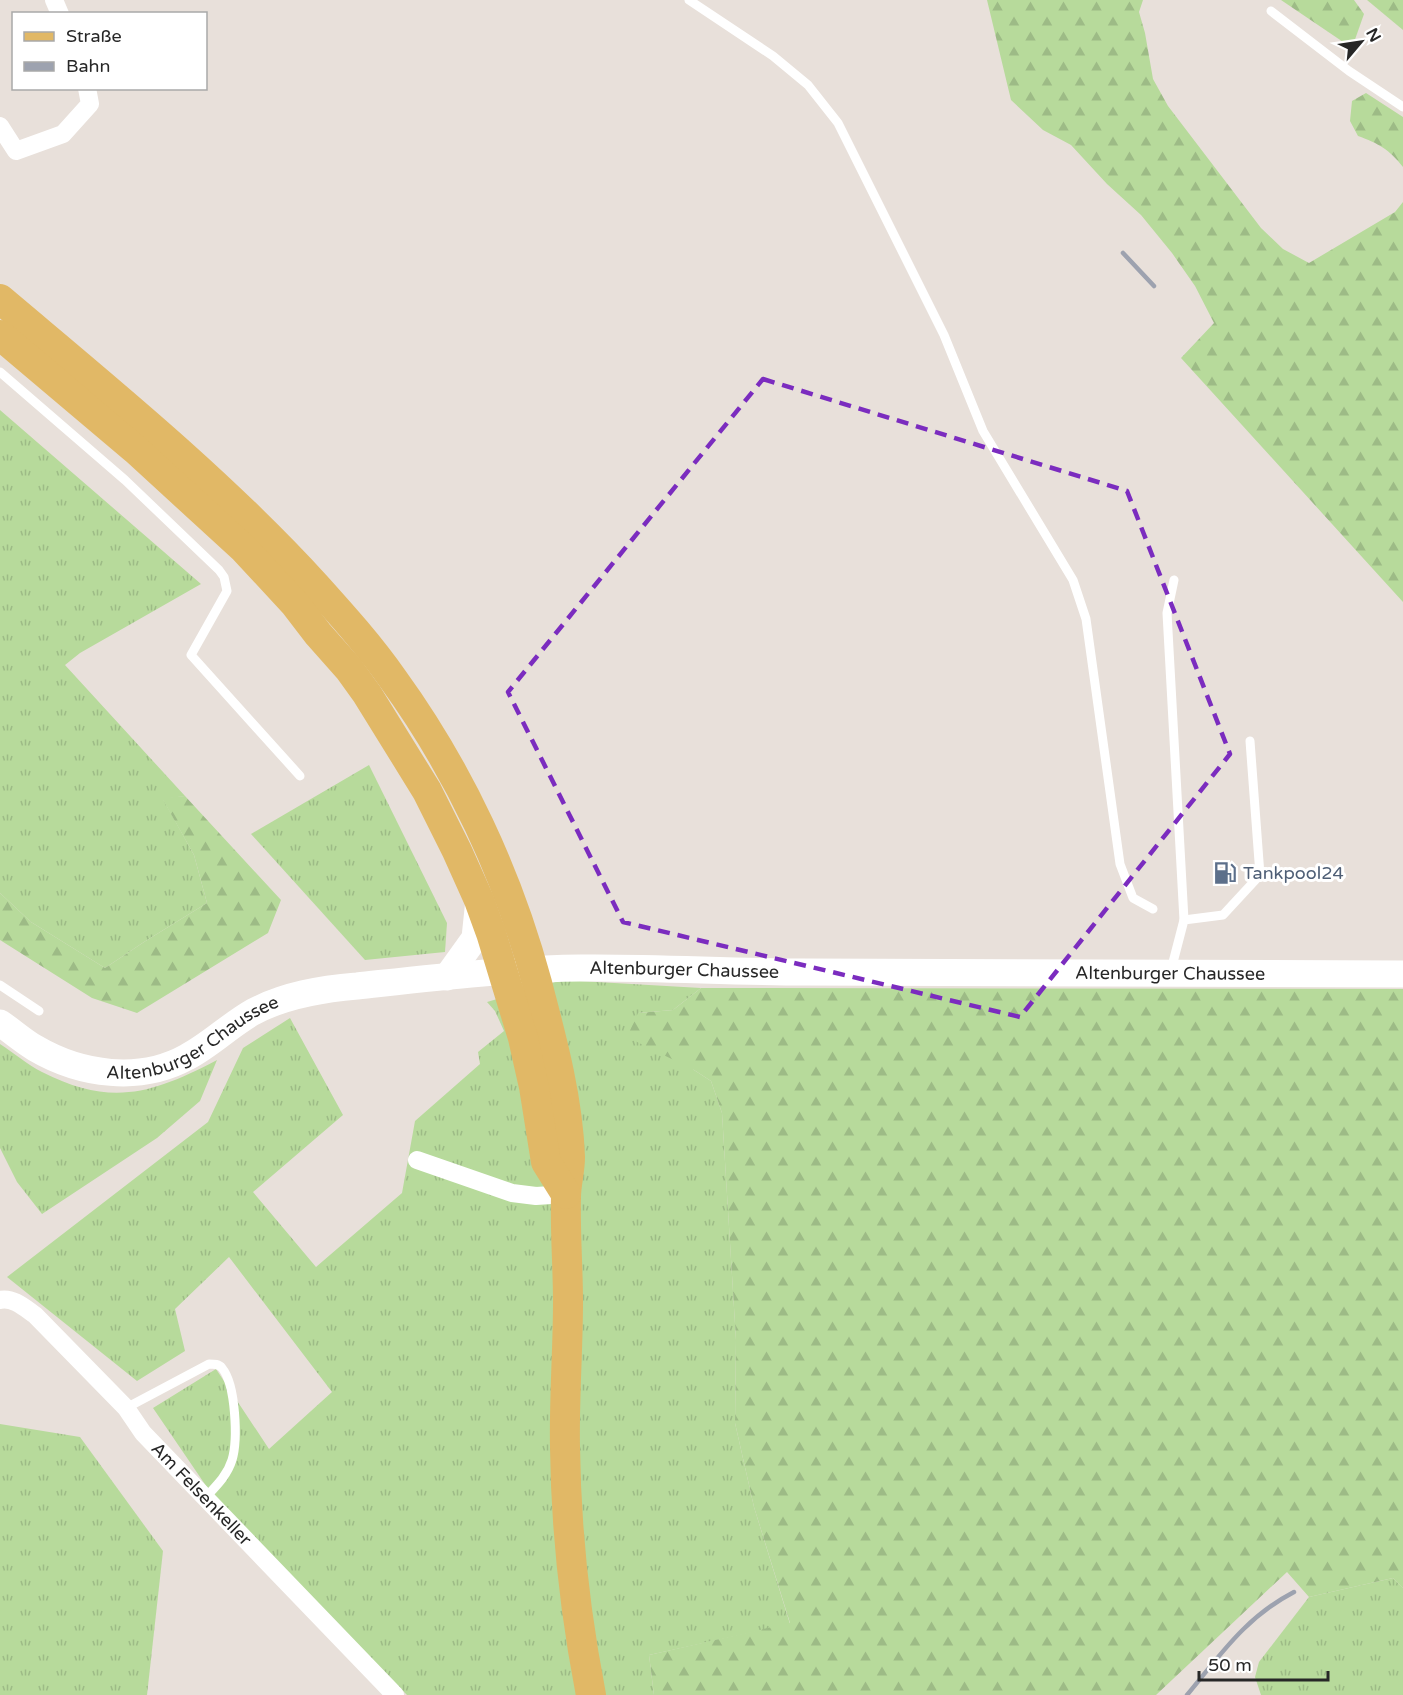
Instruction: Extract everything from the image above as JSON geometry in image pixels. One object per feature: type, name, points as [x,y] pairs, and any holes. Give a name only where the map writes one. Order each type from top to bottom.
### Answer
[{"type":"main road","points":[[0,299],[118,399],[239,507],[295,564],[365,642],[416,713],[464,795],[501,874],[514,907],[533,971],[561,1087],[570,1160],[566,1194],[568,1305],[565,1372],[566,1483],[576,1605],[591,1695]]},
{"type":"main road","points":[[0,334],[136,450],[236,541],[349,669],[394,736],[427,791],[458,851],[478,900],[504,972],[529,1063],[546,1161],[566,1194]]},
{"type":"main road","points":[[447,977],[475,938],[478,900]]},
{"type":"main road","name":"Altenburger Chaussee","points":[[0,1023],[34,1047],[60,1061],[83,1068],[110,1072],[148,1071],[187,1057],[252,1013],[293,996],[338,988],[504,972],[585,968],[806,972],[1403,974]]},
{"type":"street","points":[[0,126],[16,151],[63,134],[90,104],[87,90]]},
{"type":"street","points":[[417,1160],[512,1193],[536,1196],[566,1194]]},
{"type":"street","name":"Am Felsenkeller","points":[[3,1299],[21,1305],[35,1315],[126,1408],[143,1433],[395,1695]]},
{"type":"lane","points":[[688,0],[773,56],[807,85],[838,123],[944,335],[983,431],[1073,580],[1086,619],[1120,864],[1133,898],[1153,909]]},
{"type":"lane","points":[[1271,11],[1349,71],[1403,106]]},
{"type":"lane","points":[[0,372],[125,480],[219,570],[224,577],[227,591],[191,655],[300,776]]},
{"type":"lane","points":[[1171,972],[1184,920],[1167,613],[1174,580]]},
{"type":"lane","points":[[1184,920],[1223,915],[1260,875],[1250,741]]},
{"type":"lane","points":[[0,985],[39,1011]]},
{"type":"lane","points":[[126,1408],[209,1364],[221,1367],[232,1393],[234,1452],[228,1470],[205,1498]]},
{"type":"highlighted area","points":[[763,379],[1127,491],[1230,754],[1020,1017],[623,922],[508,692]]},
{"type":"green space","points":[[987,0],[1143,0],[1139,12],[1153,79],[1168,106],[1261,228],[1283,249],[1309,263],[1395,212],[1403,202],[1403,602],[1181,358],[1214,323],[1195,286],[1141,215],[1107,184],[1071,145],[1043,130],[1011,100]]},
{"type":"green space","points":[[1281,0],[1354,0],[1364,14],[1352,48]]},
{"type":"green space","points":[[1367,0],[1403,0],[1403,30]]},
{"type":"green space","points":[[1366,93],[1403,117],[1403,167],[1383,148],[1358,136],[1350,121],[1352,101]]},
{"type":"green space","points":[[0,410],[201,584],[80,653],[65,665],[185,796],[163,799],[194,855],[207,903],[105,968],[31,922],[0,893]]},
{"type":"green space","points":[[369,765],[447,923],[445,952],[365,960],[251,834]]},
{"type":"green space","points":[[185,796],[281,900],[268,933],[137,1013],[92,998],[0,940],[0,893],[31,922],[105,968],[207,903],[194,855],[162,798]]},
{"type":"green space","points":[[562,980],[701,988],[673,1010],[638,1013],[694,1070],[711,1081],[722,1113],[736,1340],[735,1423],[754,1507],[790,1624],[649,1655],[654,1695],[407,1695],[215,1499],[153,1408],[216,1369],[269,1449],[332,1392],[229,1257],[175,1309],[185,1351],[137,1381],[7,1277],[208,1122],[243,1048],[290,1018],[343,1115],[253,1192],[316,1267],[402,1193],[415,1121],[480,1064],[478,1052],[504,1031],[495,1011],[487,1002]]},
{"type":"green space","points":[[701,988],[1403,989],[1403,1588],[1393,1578],[1309,1597],[1287,1572],[1156,1695],[654,1695],[649,1655],[790,1623],[754,1507],[735,1423],[736,1340],[722,1113],[711,1081],[694,1070],[627,1037],[638,1013],[673,1010]]},
{"type":"green space","points":[[0,1044],[37,1069],[67,1083],[89,1090],[111,1093],[151,1088],[194,1072],[217,1060],[200,1101],[157,1138],[42,1214],[17,1182],[0,1148]]},
{"type":"green space","points":[[0,1424],[80,1437],[163,1551],[147,1695],[0,1695]]},
{"type":"green space","points":[[1393,1578],[1403,1588],[1403,1695],[1261,1695],[1255,1677],[1259,1662],[1309,1597]]},
{"type":"railway","points":[[1123,253],[1154,286]]},
{"type":"railway","points":[[1187,1695],[1248,1625],[1294,1592]]},
{"type":"place","name":"Tankpool24","points":[[1225,873]]}]
